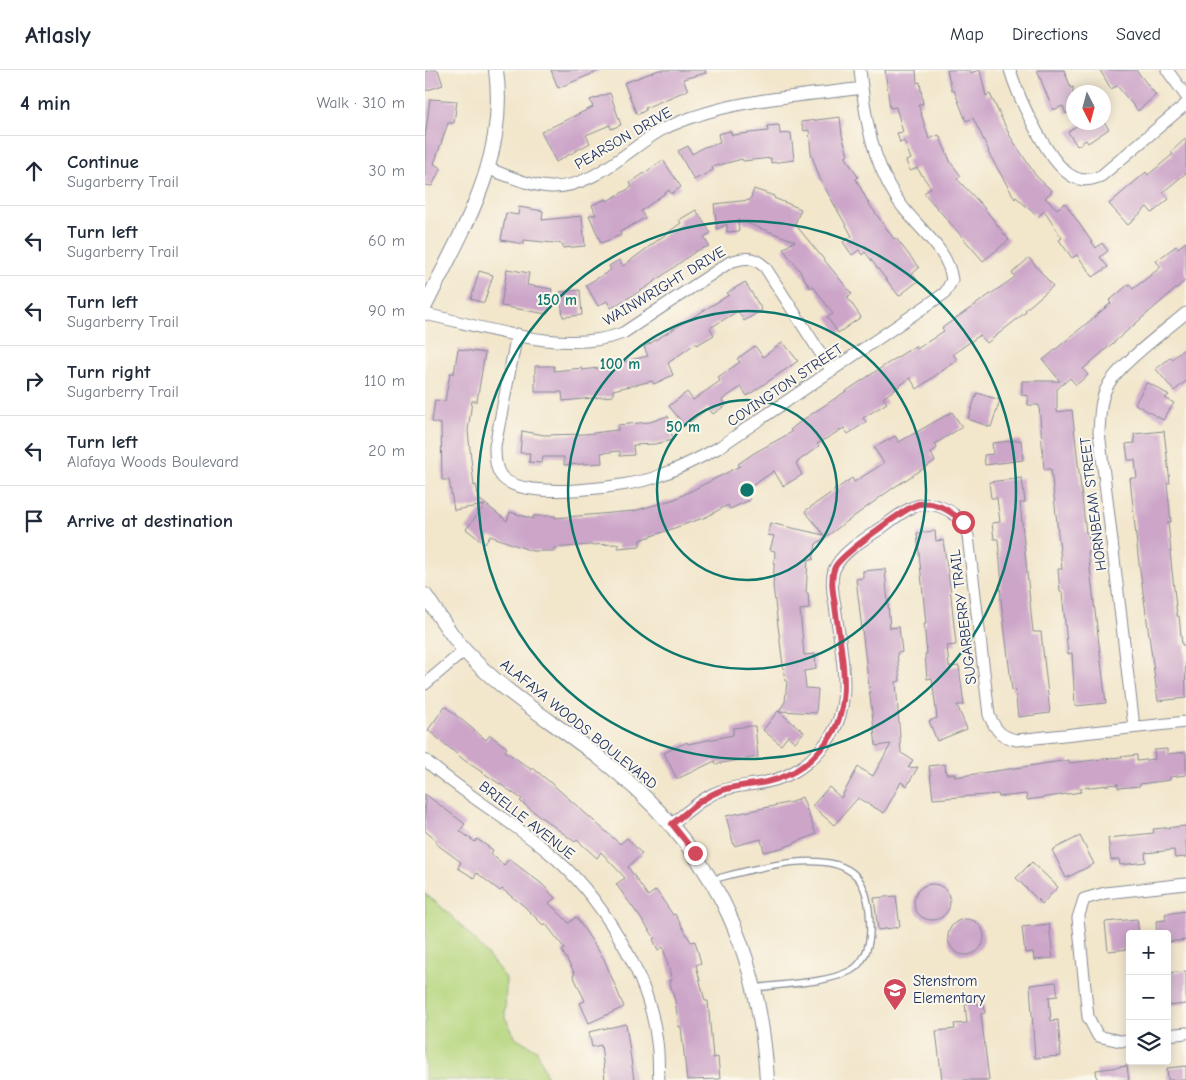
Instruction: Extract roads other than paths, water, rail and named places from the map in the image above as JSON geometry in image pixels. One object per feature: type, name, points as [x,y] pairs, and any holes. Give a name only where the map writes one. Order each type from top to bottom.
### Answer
[{"type":"street","points":[[425,306],[489,168],[499,113],[496,70]]},
{"type":"street","name":"COVINGTON STREET","points":[[517,334],[495,446],[495,459],[503,478],[513,484],[564,491],[624,486],[655,478],[688,464],[718,448],[945,293],[951,280],[947,260],[897,200],[883,175],[874,153],[867,126],[860,70]]},
{"type":"street","points":[[1010,70],[1016,91],[1035,130],[1064,171],[1077,179],[1090,180],[1101,176],[1186,104]]},
{"type":"street","points":[[1167,70],[1186,96]]},
{"type":"street","name":"PEARSON DRIVE","points":[[489,168],[531,184],[552,187],[579,182],[598,173],[659,131],[691,117],[724,107],[862,88]]},
{"type":"street","name":"WAINWRIGHT DRIVE","points":[[425,314],[559,343],[605,340],[623,332],[730,262],[745,257],[756,259],[765,267],[832,371]]},
{"type":"street","name":"HORNBEAM STREET","points":[[1134,727],[1099,432],[1100,410],[1107,386],[1120,370],[1186,313]]},
{"type":"street","name":"SUGARBERRY TRAIL","points":[[672,824],[715,793],[788,777],[807,765],[826,744],[837,727],[843,705],[844,683],[833,589],[835,568],[846,555],[905,510],[920,504],[935,505],[951,511],[963,522],[966,530],[989,715],[995,730],[1005,738],[1017,740],[1186,722]]},
{"type":"street","name":"ALAFAYA WOODS BOULEVARD","points":[[425,595],[465,650],[502,685],[640,791],[672,824],[695,853],[711,880],[745,954],[756,988],[765,1038],[767,1080]]},
{"type":"street","points":[[425,684],[465,650]]},
{"type":"street","name":"BRIELLE AVENUE","points":[[425,760],[548,852],[575,878],[605,913],[630,957],[646,997],[657,1041],[659,1080]]},
{"type":"street","points":[[1126,1040],[1119,1041],[1098,1036],[1089,1017],[1077,918],[1084,899],[1105,893],[1186,884]]},
{"type":"street","points":[[1171,1035],[1186,1033]]},
{"type":"lane","points":[[711,880],[751,870],[825,862],[845,867],[862,884],[866,894],[869,942],[866,953],[858,965],[851,970],[829,978],[756,988]]},
{"type":"place","name":"Stenstrom Elementary","points":[[895,1011]]}]
